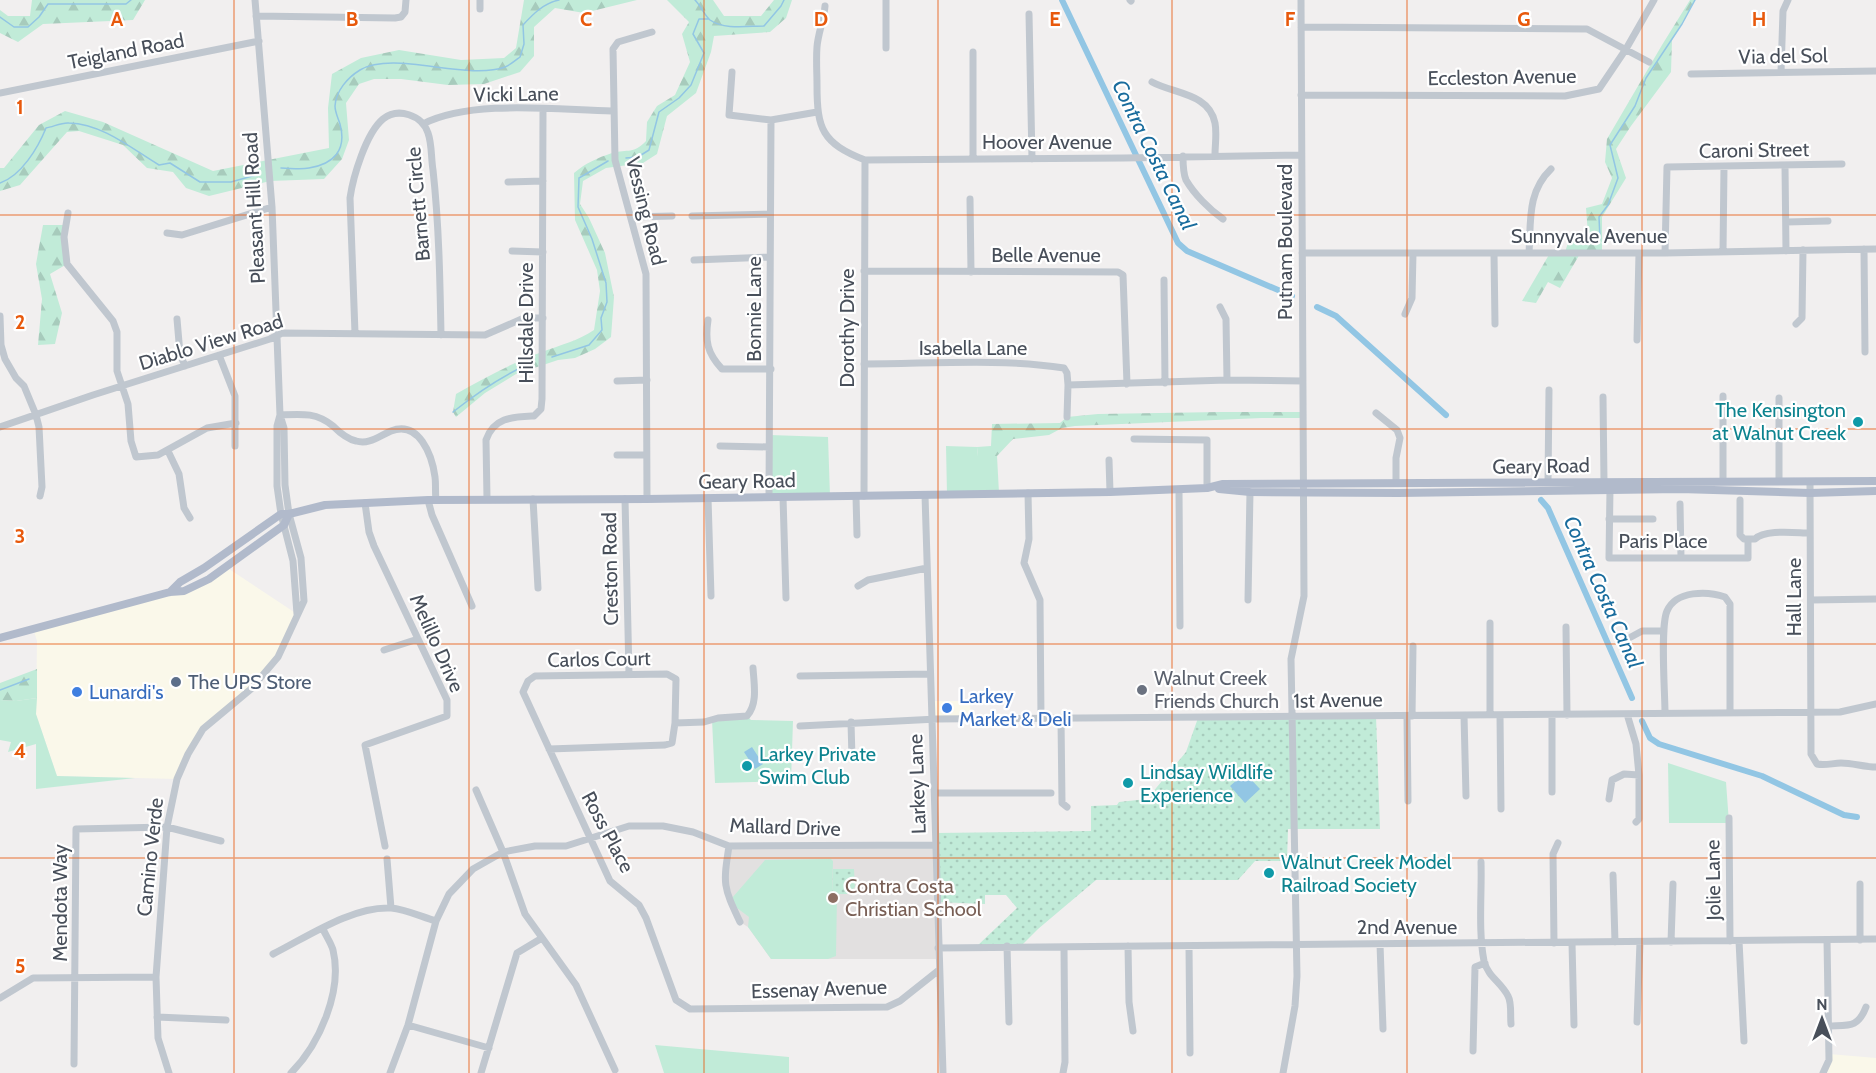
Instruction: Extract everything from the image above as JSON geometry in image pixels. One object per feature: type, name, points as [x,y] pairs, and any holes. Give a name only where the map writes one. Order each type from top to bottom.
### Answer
[{"type":"main road","points":[[1723,481],[1723,491]]},
{"type":"main road","name":"Geary Road","points":[[170,592],[180,582],[204,568],[231,547],[285,514],[325,504],[487,499],[1110,492],[1207,488],[1250,492],[1396,483],[1876,481]]},
{"type":"main road","name":"Geary Road","points":[[1207,488],[1223,484],[1509,492],[1610,489],[1810,493],[1876,491]]},
{"type":"main road","points":[[0,638],[170,592],[184,591],[209,579],[284,525],[285,514]]},
{"type":"street","name":"Pleasant Hill Road","points":[[255,0],[272,207],[280,415],[284,428],[285,514]]},
{"type":"street","points":[[256,16],[395,18],[401,17],[405,12],[406,0]]},
{"type":"street","points":[[480,0],[480,9]]},
{"type":"street","points":[[886,0],[886,48]]},
{"type":"street","name":"Putnam Boulevard","points":[[1283,1073],[1295,1006],[1297,975],[1291,659],[1304,596],[1301,0]]},
{"type":"street","name":"Eccleston Avenue","points":[[1301,95],[1565,96],[1599,89],[1626,49],[1654,0]]},
{"type":"street","points":[[1780,72],[1784,11],[1788,0]]},
{"type":"street","points":[[732,72],[729,115],[771,120],[817,112],[817,46],[825,6]]},
{"type":"street","points":[[1029,15],[1032,159]]},
{"type":"street","points":[[1301,27],[1587,28],[1649,62]]},
{"type":"street","name":"Vessing Road","points":[[647,499],[646,274],[615,160],[612,111],[614,45],[652,32]]},
{"type":"street","name":"Teigland Road","points":[[0,93],[259,40]]},
{"type":"street","points":[[973,52],[973,159]]},
{"type":"street","name":"Via del Sol","points":[[1691,74],[1876,71]]},
{"type":"street","points":[[1152,82],[1163,88],[1197,98],[1213,114],[1215,155]]},
{"type":"street","name":"Vicki Lane","points":[[423,124],[438,117],[488,109],[612,111]]},
{"type":"street","name":"Hillsdale Drive","points":[[487,499],[486,440],[493,426],[513,417],[534,416],[541,409],[543,109]]},
{"type":"street","name":"Hoover Avenue","points":[[817,112],[827,136],[834,144],[845,152],[865,160],[1301,155]]},
{"type":"street","name":"Barnett Circle","points":[[355,333],[350,198],[353,176],[369,138],[383,118],[402,113],[410,114],[423,124],[428,133],[440,257],[441,335]]},
{"type":"street","name":"Bonnie Lane","points":[[769,497],[771,120]]},
{"type":"street","points":[[1183,156],[1187,181],[1214,213],[1223,219]]},
{"type":"street","name":"Dorothy Drive","points":[[856,535],[860,496],[864,364],[865,160]]},
{"type":"street","name":"Caroni Street","points":[[1665,253],[1667,167],[1842,164]]},
{"type":"street","points":[[1785,166],[1786,251]]},
{"type":"street","points":[[1723,252],[1724,167]]},
{"type":"street","points":[[1529,253],[1532,198],[1551,169]]},
{"type":"street","points":[[508,182],[543,181]]},
{"type":"street","points":[[970,199],[971,272]]},
{"type":"street","points":[[167,233],[182,236],[272,207]]},
{"type":"street","points":[[68,213],[64,237],[67,264],[113,321],[117,332],[117,371],[128,404],[131,441],[136,457],[158,455],[207,428],[236,423]]},
{"type":"street","points":[[692,216],[770,214]]},
{"type":"street","points":[[631,217],[672,216]]},
{"type":"street","points":[[1786,222],[1828,221]]},
{"type":"street","points":[[1864,249],[1865,352]]},
{"type":"street","name":"Sunnyvale Avenue","points":[[1302,253],[1665,253],[1876,249]]},
{"type":"street","points":[[1796,324],[1802,318],[1803,250]]},
{"type":"street","points":[[512,252],[543,252]]},
{"type":"street","points":[[1405,314],[1412,298],[1413,253]]},
{"type":"street","points":[[1494,253],[1496,324]]},
{"type":"street","points":[[1637,340],[1639,253]]},
{"type":"street","points":[[694,260],[770,257]]},
{"type":"street","name":"Belle Avenue","points":[[864,271],[1118,272],[1123,275],[1127,384]]},
{"type":"street","points":[[1164,280],[1165,383]]},
{"type":"street","points":[[1221,307],[1226,320],[1227,380]]},
{"type":"street","points":[[0,316],[4,359],[24,386],[36,416],[42,487],[40,496]]},
{"type":"street","name":"Diablo View Road","points":[[0,427],[93,394],[123,387],[282,333],[484,335],[524,318],[543,318]]},
{"type":"street","points":[[177,320],[180,354],[185,366]]},
{"type":"street","points":[[708,320],[705,337],[707,349],[722,369],[771,369]]},
{"type":"street","points":[[219,355],[235,396],[235,446]]},
{"type":"street","name":"Isabella Lane","points":[[864,364],[1049,366],[1065,368],[1068,373],[1068,385]]},
{"type":"street","points":[[617,381],[647,380]]},
{"type":"street","points":[[1067,417],[1068,385],[1227,380],[1302,381]]},
{"type":"street","points":[[1548,482],[1550,390]]},
{"type":"street","points":[[1723,396],[1723,481]]},
{"type":"street","points":[[1604,397],[1604,482]]},
{"type":"street","points":[[1779,398],[1779,481]]},
{"type":"street","points":[[1376,413],[1397,430],[1400,438],[1396,458],[1396,483]]},
{"type":"street","points":[[280,415],[313,415],[326,421],[354,441],[368,442],[399,429],[416,433],[426,447],[435,477],[432,515],[472,606]]},
{"type":"street","points":[[1134,439],[1207,440],[1207,488]]},
{"type":"street","points":[[720,446],[769,447]]},
{"type":"street","points":[[168,451],[179,474],[184,508],[190,518]]},
{"type":"street","points":[[617,455],[646,454]]},
{"type":"street","points":[[1109,460],[1110,492]]},
{"type":"street","name":"Hall Lane","points":[[1810,482],[1811,754],[1817,764],[1840,763],[1876,767]]},
{"type":"street","name":"Paris Place","points":[[1610,489],[1609,558],[1749,558],[1748,539]]},
{"type":"street","points":[[1179,490],[1180,626]]},
{"type":"street","points":[[1248,600],[1250,492]]},
{"type":"street","points":[[1028,493],[1029,539],[1024,563],[1040,600],[1041,720]]},
{"type":"street","name":"Larkey Lane","points":[[925,495],[943,1073]]},
{"type":"street","points":[[783,497],[786,598]]},
{"type":"street","points":[[708,498],[711,596]]},
{"type":"street","points":[[533,499],[538,588]]},
{"type":"street","name":"Creston Road","points":[[625,499],[629,674]]},
{"type":"street","points":[[1740,500],[1740,535],[1744,539],[1755,539],[1760,534],[1768,533],[1810,532]]},
{"type":"street","name":"Melillo Drive","points":[[365,502],[369,532],[374,546],[447,700],[447,716],[365,745],[385,846]]},
{"type":"street","points":[[1680,504],[1681,558]]},
{"type":"street","name":"Camino Verde","points":[[169,1073],[158,1038],[156,977],[166,827],[177,779],[193,745],[203,729],[251,689],[278,657],[304,601],[301,558],[285,514]]},
{"type":"street","points":[[1609,519],[1653,519]]},
{"type":"street","name":"Camino Verde","points":[[284,525],[293,561],[297,614]]},
{"type":"street","points":[[858,586],[868,580],[927,568]]},
{"type":"street","points":[[1665,713],[1664,631],[1667,611],[1671,603],[1686,595],[1718,594],[1729,600],[1730,713]]},
{"type":"street","points":[[1811,600],[1876,599]]},
{"type":"street","points":[[1490,622],[1490,715]]},
{"type":"street","points":[[1566,627],[1567,715]]},
{"type":"street","points":[[1631,637],[1642,631],[1664,631]]},
{"type":"street","points":[[384,650],[418,639]]},
{"type":"street","points":[[1408,801],[1413,646]]},
{"type":"street","points":[[675,723],[704,722],[718,718],[747,716],[753,709],[754,703],[753,668]]},
{"type":"street","name":"Carlos Court","points":[[523,692],[528,681],[535,676],[667,674],[676,679],[674,741],[665,745],[549,748]]},
{"type":"street","points":[[800,676],[930,674]]},
{"type":"street","name":"Ross Place","points":[[523,692],[610,881],[639,905],[646,918],[676,1000],[682,1006],[690,1009]]},
{"type":"street","name":"1st Avenue","points":[[800,726],[931,720],[1840,712],[1876,704]]},
{"type":"street","points":[[1627,714],[1636,744],[1639,775],[1639,819],[1636,822]]},
{"type":"street","points":[[1464,715],[1466,796]]},
{"type":"street","points":[[1500,715],[1501,809]]},
{"type":"street","points":[[1552,715],[1552,792]]},
{"type":"street","points":[[1060,719],[1062,802],[1067,807]]},
{"type":"street","points":[[851,723],[852,758]]},
{"type":"street","points":[[1609,799],[1612,780],[1624,774],[1639,775]]},
{"type":"street","points":[[476,790],[503,852],[525,914],[576,985],[615,1070]]},
{"type":"street","points":[[935,793],[1052,793]]},
{"type":"street","name":"Jolie Lane","points":[[1729,818],[1730,941]]},
{"type":"street","name":"Mallard Drive","points":[[390,1073],[408,1025],[436,921],[449,894],[473,869],[503,852],[535,846],[566,846],[629,826],[663,826],[693,832],[729,846],[935,845]]},
{"type":"street","points":[[166,827],[221,841]]},
{"type":"street","name":"Mendota Way","points":[[74,1064],[76,829],[166,827]]},
{"type":"street","points":[[1554,943],[1553,854],[1557,843]]},
{"type":"street","points":[[729,846],[724,883],[740,922]]},
{"type":"street","points":[[387,859],[391,908]]},
{"type":"street","points":[[1481,862],[1482,943],[1485,963],[1489,975],[1509,997],[1511,1024]]},
{"type":"street","points":[[1613,875],[1615,942]]},
{"type":"street","points":[[1671,942],[1672,884]]},
{"type":"street","points":[[1860,884],[1860,940]]},
{"type":"street","points":[[273,954],[344,916],[391,908],[436,921]]},
{"type":"street","points":[[291,1073],[304,1060],[317,1039],[335,977],[333,950],[323,929]]},
{"type":"street","points":[[481,1073],[517,953],[542,938]]},
{"type":"street","name":"2nd Avenue","points":[[938,948],[1876,939]]},
{"type":"street","points":[[1823,1073],[1829,1060],[1827,940]]},
{"type":"street","points":[[1739,941],[1744,1041]]},
{"type":"street","points":[[1637,1022],[1640,942]]},
{"type":"street","points":[[1572,943],[1574,1025]]},
{"type":"street","points":[[1380,944],[1383,1029]]},
{"type":"street","points":[[1007,946],[1008,1022]]},
{"type":"street","points":[[1128,946],[1129,1002],[1133,1031]]},
{"type":"street","points":[[1189,946],[1190,1053]]},
{"type":"street","points":[[1062,1073],[1065,1062],[1064,947]]},
{"type":"street","points":[[1473,1051],[1475,967],[1485,963]]},
{"type":"street","name":"Essenay Avenue","points":[[690,1009],[887,1007],[900,1001],[939,970]]},
{"type":"street","points":[[0,998],[33,978],[156,977]]},
{"type":"street","points":[[1829,1026],[1852,1025],[1858,1022],[1866,1007]]},
{"type":"street","points":[[157,1017],[226,1020]]},
{"type":"street","points":[[408,1025],[489,1048]]},
{"type":"shaded area","points":[[226,567],[297,614],[278,657],[251,689],[203,729],[177,779],[57,776],[36,714],[37,641],[33,628],[184,591]]},
{"type":"shaded area","points":[[931,701],[970,701],[971,719],[931,720]]},
{"type":"shaded area","name":"Contra Costa Christian School","points":[[935,845],[939,959],[771,959],[748,927],[740,922],[725,874],[729,846]]},
{"type":"shaded area","points":[[1829,1054],[1876,1058],[1876,1073],[1823,1073]]},
{"type":"green space","points":[[32,0],[145,0],[133,20],[43,24],[18,42],[0,33],[0,10],[8,16],[30,16]]},
{"type":"green space","points":[[524,0],[637,0],[584,13],[555,8],[534,27],[534,56],[520,72],[484,84],[448,85],[401,79],[374,79],[359,84],[346,103],[349,140],[342,159],[324,179],[270,181],[209,196],[186,188],[173,172],[147,168],[123,145],[79,131],[67,132],[20,185],[0,191],[0,168],[4,168],[39,125],[65,111],[103,122],[213,171],[329,148],[328,108],[332,74],[361,58],[399,50],[461,60],[504,58],[516,48]]},
{"type":"green space","points":[[667,0],[713,0],[724,16],[761,16],[774,0],[792,0],[786,18],[770,32],[714,36],[711,52],[696,93],[667,116],[657,154],[643,163],[606,168],[583,181],[580,204],[605,253],[614,297],[611,337],[595,349],[575,358],[558,360],[516,374],[485,393],[456,417],[453,412],[456,394],[509,366],[594,330],[600,291],[597,270],[575,220],[574,173],[601,157],[642,145],[646,141],[647,122],[657,106],[675,95],[690,62],[682,34],[689,22]]},
{"type":"green space","points":[[1690,0],[1695,0],[1672,40],[1671,72],[1616,149],[1626,178],[1602,217],[1602,252],[1581,252],[1560,288],[1548,282],[1536,303],[1522,301],[1550,253],[1565,252],[1569,240],[1588,235],[1586,208],[1602,204],[1612,178],[1605,162],[1607,139]]},
{"type":"green space","points":[[43,225],[65,225],[67,264],[50,274],[62,313],[55,344],[38,345],[42,299],[36,264]]},
{"type":"green space","points":[[1302,412],[1302,418],[1075,426],[1062,428],[1049,435],[1013,439],[997,456],[978,456],[977,447],[991,446],[992,424],[1060,423],[1067,417],[1098,414]]},
{"type":"green space","points":[[770,435],[828,437],[830,496],[769,497]]},
{"type":"green space","points":[[946,446],[977,447],[978,456],[997,456],[999,493],[947,494]]},
{"type":"green space","points":[[37,669],[37,698],[16,701],[0,700],[0,683]]},
{"type":"green space","points":[[37,698],[36,714],[57,776],[135,778],[36,789],[36,744],[8,752],[11,742],[0,740],[0,700],[16,701]]},
{"type":"green space","points":[[747,716],[751,720],[793,721],[791,781],[715,783],[712,720]]},
{"type":"green space","points":[[1376,716],[1380,829],[1288,829],[1287,861],[1255,861],[1238,880],[1096,880],[1021,946],[976,947],[1017,908],[1006,895],[985,895],[985,904],[937,902],[935,833],[1091,831],[1091,806],[1117,805],[1119,802],[1147,799],[1186,752],[1198,718]]},
{"type":"green space","points":[[1668,763],[1726,782],[1729,823],[1669,823]]},
{"type":"green space","points":[[831,859],[833,861],[832,893],[837,894],[836,956],[828,959],[771,959],[748,927],[749,917],[737,908],[732,898],[765,860]]},
{"type":"green space","points":[[833,869],[854,869],[855,887],[847,894],[832,894]]},
{"type":"green space","points":[[655,1045],[789,1057],[789,1073],[664,1073]]},
{"type":"water","points":[[752,747],[763,764],[755,769],[744,752]]},
{"type":"water","points":[[1245,773],[1260,789],[1245,803],[1230,786]]},
{"type":"waterway","points":[[0,17],[14,27],[28,27],[48,4],[126,4],[131,0]]},
{"type":"waterway","points":[[281,168],[302,169],[318,166],[332,159],[342,141],[335,106],[336,100],[343,85],[360,70],[374,65],[392,63],[471,71],[505,67],[520,57],[524,44],[523,25],[544,6],[559,0]]},
{"type":"waterway","points":[[695,0],[710,20],[736,27],[764,26],[784,0]]},
{"type":"waterway","name":"Contra Costa Canal","points":[[1062,0],[1178,243],[1187,251],[1292,296]]},
{"type":"waterway","points":[[1600,239],[1599,217],[1608,205],[1618,178],[1610,145],[1635,106],[1646,78],[1695,0]]},
{"type":"waterway","points":[[626,158],[638,157],[649,150],[659,112],[679,98],[691,85],[704,53],[693,34],[699,19],[709,19]]},
{"type":"waterway","points":[[0,183],[22,168],[46,128],[66,123],[82,124],[94,128],[128,145],[159,165],[170,163],[200,182],[231,182],[256,175]]},
{"type":"waterway","points":[[552,357],[589,345],[602,330],[601,318],[607,302],[606,283],[592,239],[578,207],[579,178],[608,161]]},
{"type":"waterway","name":"Contra Costa Canal","points":[[1317,307],[1336,316],[1446,415]]},
{"type":"waterway","points":[[453,412],[491,384],[533,362]]},
{"type":"waterway","name":"Contra Costa Canal","points":[[1541,500],[1548,508],[1632,698]]},
{"type":"waterway","points":[[0,690],[29,679]]},
{"type":"waterway","name":"Contra Costa Canal","points":[[1642,721],[1650,738],[1659,744],[1762,776],[1844,815],[1857,817]]},
{"type":"place","name":"The Kensington at Walnut Creek","points":[[1858,422]]},
{"type":"place","name":"The UPS Store","points":[[176,682]]},
{"type":"place","name":"Walnut Creek Friends Church","points":[[1142,690]]},
{"type":"place","name":"Lunardi's","points":[[77,692]]},
{"type":"place","name":"Larkey Market & Deli","points":[[947,708]]},
{"type":"place","name":"Larkey Private Swim Club","points":[[747,766]]},
{"type":"place","name":"Lindsay Wildlife Experience","points":[[1128,783]]},
{"type":"place","name":"Walnut Creek Model Railroad Society","points":[[1269,873]]},
{"type":"place","name":"Contra Costa Christian School","points":[[833,898]]}]
